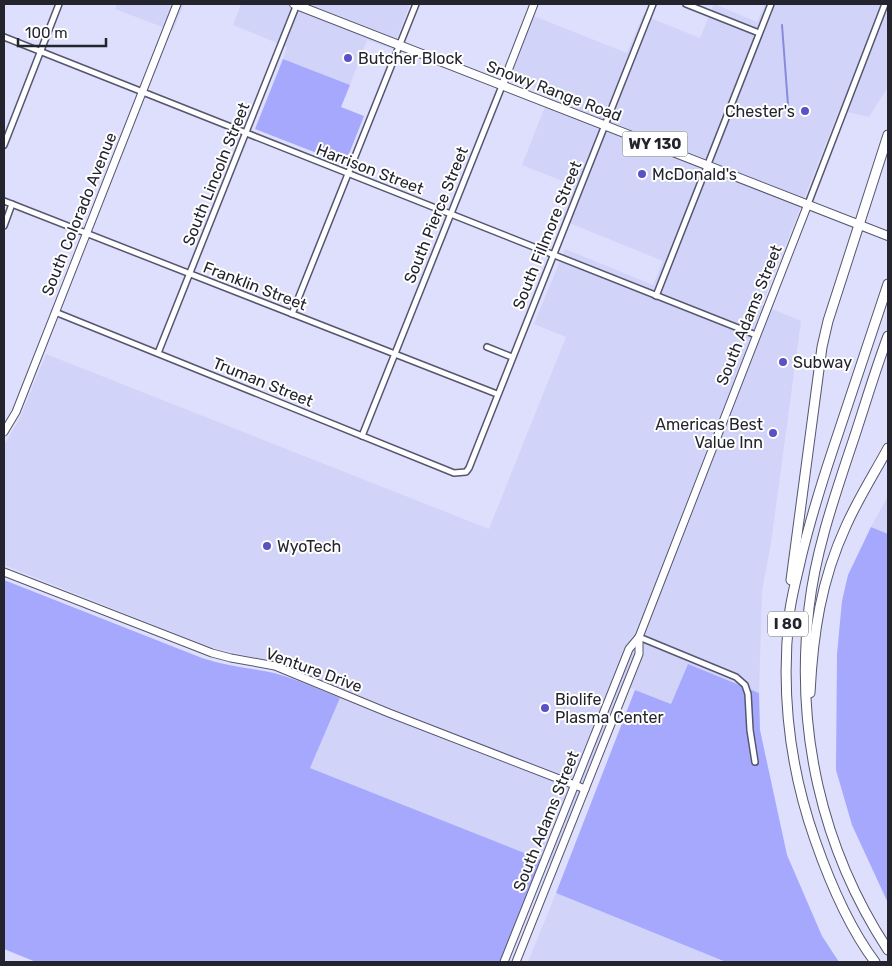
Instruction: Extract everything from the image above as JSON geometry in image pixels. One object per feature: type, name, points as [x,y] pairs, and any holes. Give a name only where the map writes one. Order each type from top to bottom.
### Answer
[{"type":"highway","points":[[789,614],[790,584],[822,347],[828,321],[888,135]]},
{"type":"highway","name":"I 80","points":[[875,962],[847,916],[825,870],[809,823],[789,732],[786,690],[789,614],[800,564],[820,487],[888,284]]},
{"type":"highway","name":"I 80","points":[[888,336],[825,532],[809,607],[805,662],[806,712],[811,753],[818,788],[831,834],[856,895],[871,924],[888,950]]},
{"type":"highway","points":[[831,834],[814,734],[810,693],[814,638],[823,590],[836,550],[856,504],[888,448]]},
{"type":"main road","name":"Snowy Range Road","points":[[296,4],[888,236]]},
{"type":"street","points":[[4,145],[59,4]]},
{"type":"street","name":"South Colorado Avenue","points":[[4,432],[16,412],[177,4]]},
{"type":"street","name":"South Lincoln Street","points":[[158,353],[296,4]]},
{"type":"street","points":[[292,314],[416,4]]},
{"type":"street","name":"South Pierce Street","points":[[362,436],[534,4]]},
{"type":"street","name":"South Fillmore Street","points":[[462,473],[469,468],[653,4]]},
{"type":"street","points":[[686,4],[759,33]]},
{"type":"street","points":[[656,296],[772,4]]},
{"type":"street","name":"South Adams Street","points":[[504,962],[629,648],[639,637],[885,4]]},
{"type":"street","name":"Harrison Street","points":[[4,37],[756,335]]},
{"type":"street","name":"Franklin Street","points":[[4,200],[497,394]]},
{"type":"street","points":[[4,226],[12,204]]},
{"type":"street","name":"Truman Street","points":[[55,312],[454,473],[462,473]]},
{"type":"street","points":[[488,347],[512,357]]},
{"type":"street","name":"Venture Drive","points":[[4,572],[212,653],[275,666],[389,713],[585,789]]},
{"type":"street","points":[[639,637],[742,681],[748,694],[750,730],[755,762]]},
{"type":"street","name":"South Adams Street","points":[[516,962],[639,654],[639,637]]},
{"type":"shaded area","points":[[117,4],[184,4],[173,31],[115,9]]},
{"type":"shaded area","points":[[241,4],[410,4],[393,49],[367,40],[350,85],[283,59],[287,47],[233,25]]},
{"type":"shaded area","points":[[714,4],[757,22],[765,4],[888,4],[888,87],[869,117],[839,110],[762,305],[801,321],[771,543],[762,591],[759,693],[688,664],[671,704],[628,687],[558,867],[310,768],[344,689],[278,663],[209,647],[4,565],[4,445],[19,420],[46,354],[489,529],[566,337],[534,324],[565,249],[653,285],[663,261],[562,220],[575,186],[522,165],[550,94],[501,74],[526,13],[627,53],[643,15],[700,38]]},
{"type":"shaded area","points":[[283,59],[350,85],[341,107],[364,116],[345,164],[255,129]]},
{"type":"shaded area","points":[[888,496],[888,534],[871,527]]},
{"type":"shaded area","points":[[871,527],[888,534],[888,903],[852,825],[836,770],[837,654],[842,601],[848,575]]},
{"type":"shaded area","points":[[4,580],[202,658],[283,675],[340,698],[310,768],[542,860],[501,962],[36,962],[4,949]]},
{"type":"shaded area","points":[[688,664],[759,693],[760,730],[787,855],[822,936],[839,962],[726,962],[556,893],[635,690],[671,704]]},
{"type":"shaded area","points":[[556,893],[726,962],[528,962]]},
{"type":"waterway","points":[[782,25],[788,105]]},
{"type":"place","name":"Butcher Block","points":[[348,58]]},
{"type":"place","name":"Chester's","points":[[805,111]]},
{"type":"place","name":"McDonald's","points":[[642,174]]},
{"type":"place","name":"Subway","points":[[783,362]]},
{"type":"place","name":"Americas Best Value Inn","points":[[773,433]]},
{"type":"place","name":"WyoTech","points":[[267,546]]},
{"type":"place","name":"Biolife Plasma Center","points":[[545,708]]}]
